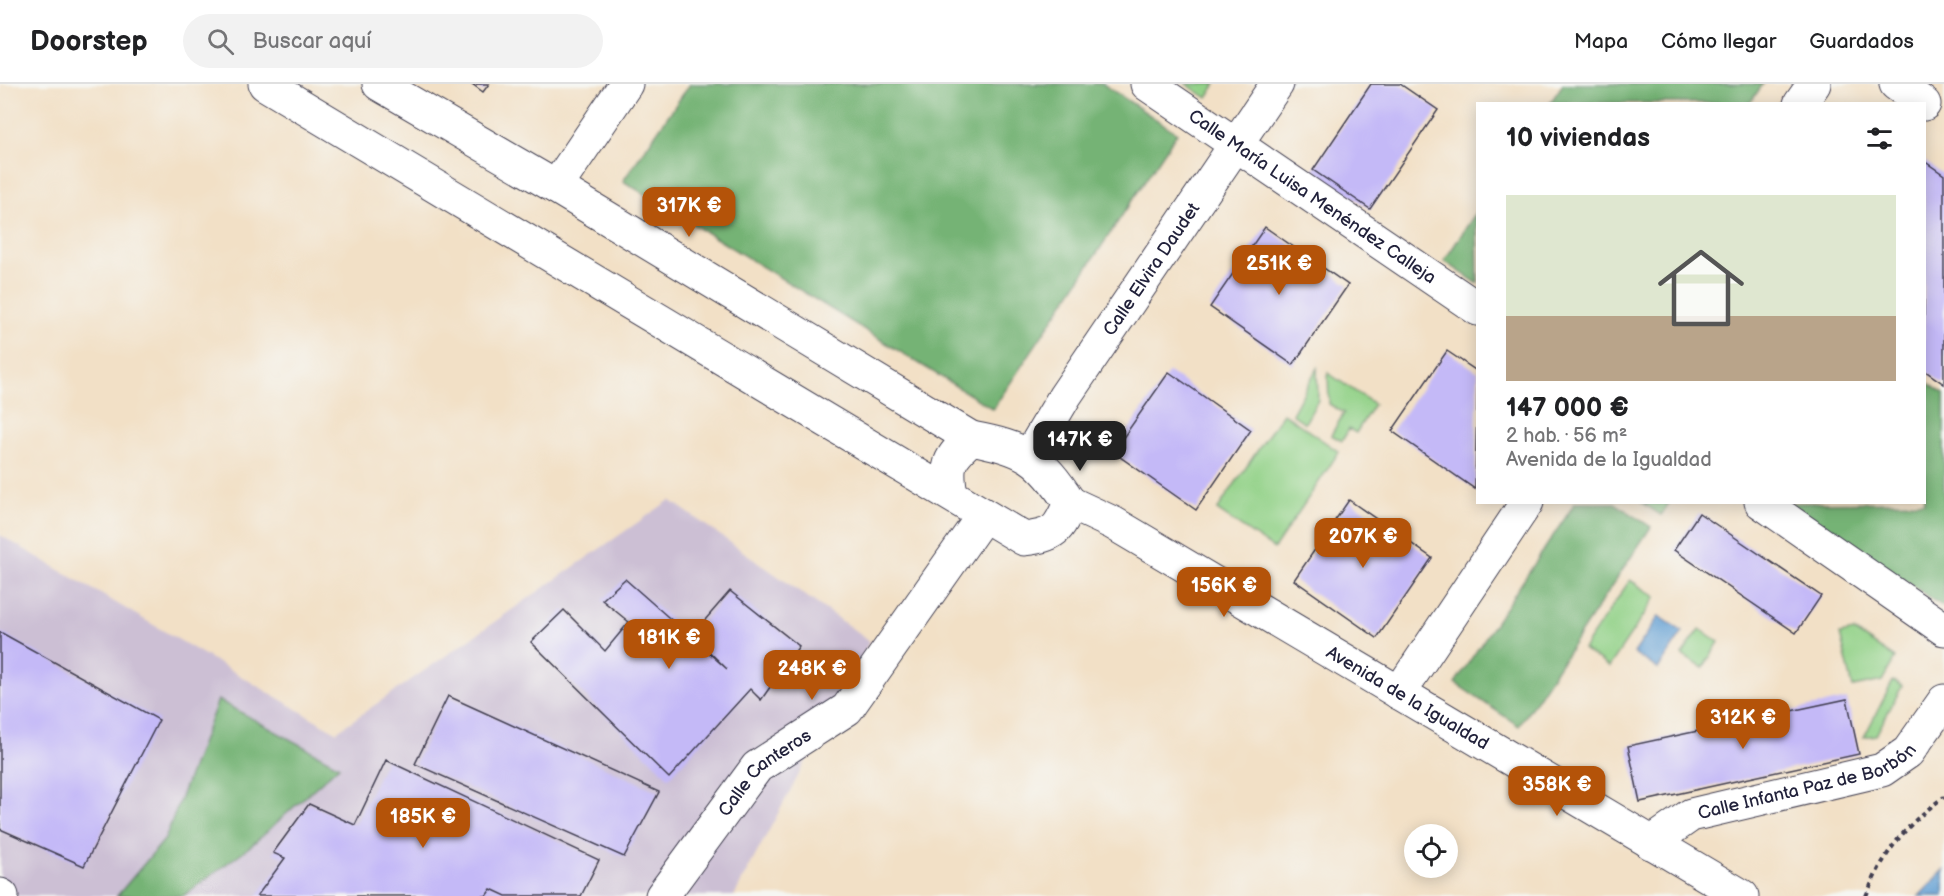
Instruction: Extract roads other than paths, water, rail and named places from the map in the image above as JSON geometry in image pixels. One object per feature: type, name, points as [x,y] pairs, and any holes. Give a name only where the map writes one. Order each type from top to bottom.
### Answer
[{"type":"street","points":[[265,84],[1024,539],[1048,536],[1062,522],[1070,503],[1052,474],[1030,455],[1000,444],[970,438],[556,187],[379,84]]},
{"type":"street","points":[[556,187],[627,84]]},
{"type":"street","name":"Calle María Luisa Menéndez Calleja","points":[[1147,84],[1476,308]]},
{"type":"street","name":"Calle Elvira Daudet","points":[[1030,455],[1065,396],[1277,84]]},
{"type":"street","points":[[1801,102],[1814,84]]},
{"type":"street","points":[[1896,84],[1921,102]]},
{"type":"street","points":[[1926,105],[1944,117]]},
{"type":"street","points":[[951,494],[947,468],[955,452],[970,438]]},
{"type":"street","name":"Avenida de la Igualdad","points":[[1070,503],[1113,523],[1742,896]]},
{"type":"street","points":[[1399,693],[1526,504]]},
{"type":"street","points":[[1764,504],[1944,629]]},
{"type":"street","name":"Calle Canteros","points":[[662,896],[757,767],[847,709],[983,516]]},
{"type":"street","name":"Calle Infanta Paz de Borbón","points":[[1651,843],[1690,815],[1882,770],[1908,753],[1944,701]]},
{"type":"water","points":[[1659,616],[1683,632],[1658,669],[1634,653]]},
{"type":"water","points":[[1944,870],[1944,896],[1919,896]]}]
